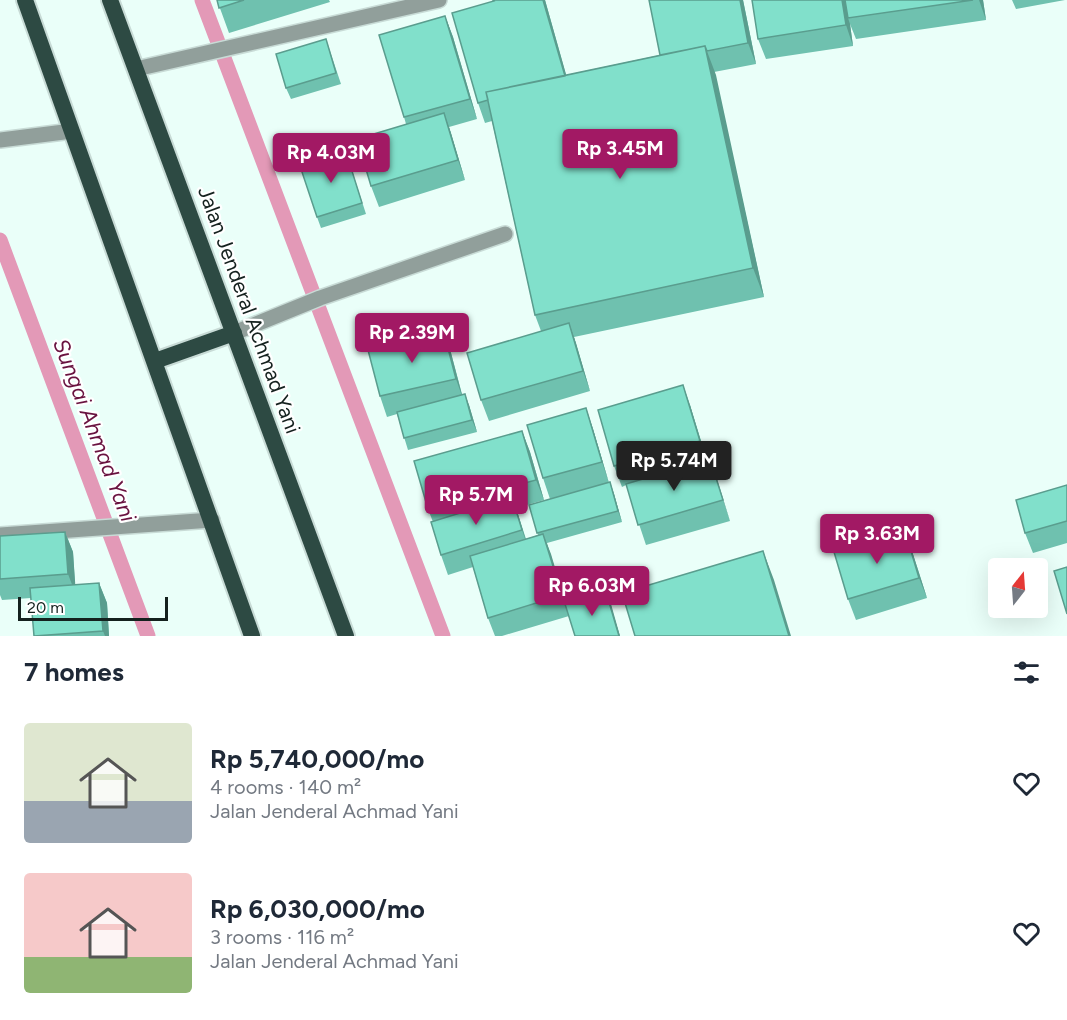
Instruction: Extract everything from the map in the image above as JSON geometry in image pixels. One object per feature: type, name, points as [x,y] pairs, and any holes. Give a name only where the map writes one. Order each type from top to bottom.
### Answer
[{"type":"highway","points":[[25,0],[252,636]]},
{"type":"highway","name":"Jalan Jenderal Achmad Yani","points":[[110,0],[346,636]]},
{"type":"highway","points":[[155,361],[234,333]]},
{"type":"street","points":[[136,69],[439,0]]},
{"type":"street","points":[[0,140],[72,131]]},
{"type":"street","points":[[234,333],[320,298],[505,234]]},
{"type":"street","points":[[0,535],[212,520]]},
{"type":"building","points":[[217,0],[244,0],[219,8]]},
{"type":"building","points":[[493,0],[543,0],[565,76],[486,92],[488,100],[478,103],[452,13]]},
{"type":"building","points":[[649,0],[740,0],[748,43],[707,51],[705,46],[660,55]]},
{"type":"building","points":[[752,0],[842,0],[846,25],[758,39]]},
{"type":"building","points":[[845,0],[973,0],[848,18]]},
{"type":"building","points":[[445,16],[470,99],[404,117],[379,35]]},
{"type":"building","points":[[326,39],[336,73],[286,88],[276,54]]},
{"type":"building","points":[[705,46],[753,268],[535,315],[486,92]]},
{"type":"building","points":[[444,113],[458,160],[371,186],[357,139]]},
{"type":"building","points":[[346,152],[362,203],[317,217],[300,166]]},
{"type":"building","points":[[569,323],[583,371],[481,400],[467,353]]},
{"type":"building","points":[[444,333],[456,379],[380,396],[368,350]]},
{"type":"building","points":[[683,385],[700,441],[614,466],[598,410]]},
{"type":"building","points":[[465,394],[472,420],[404,438],[397,412]]},
{"type":"building","points":[[586,408],[602,462],[543,478],[527,425]]},
{"type":"building","points":[[522,431],[536,480],[428,509],[414,461]]},
{"type":"building","points":[[710,459],[723,500],[638,525],[626,484]]},
{"type":"building","points":[[610,482],[618,511],[537,533],[529,505]]},
{"type":"building","points":[[1067,485],[1067,521],[1025,533],[1016,500]]},
{"type":"building","points":[[512,497],[522,530],[441,555],[431,522]]},
{"type":"building","points":[[905,531],[919,578],[848,599],[834,552]]},
{"type":"building","points":[[65,532],[68,574],[0,579],[0,536]]},
{"type":"building","points":[[543,534],[562,595],[488,618],[470,556]]},
{"type":"building","points":[[763,551],[789,636],[635,636],[622,593]]},
{"type":"building","points":[[1067,567],[1067,614],[1054,571]]},
{"type":"building","points":[[99,583],[103,631],[34,636],[30,588]]},
{"type":"building","points":[[606,592],[619,636],[575,636],[565,604]]},
{"type":"waterway","name":"Sungai Ahmad Yani","points":[[202,0],[443,636]]},
{"type":"waterway","name":"Sungai Ahmad Yani","points":[[0,240],[148,636]]}]
